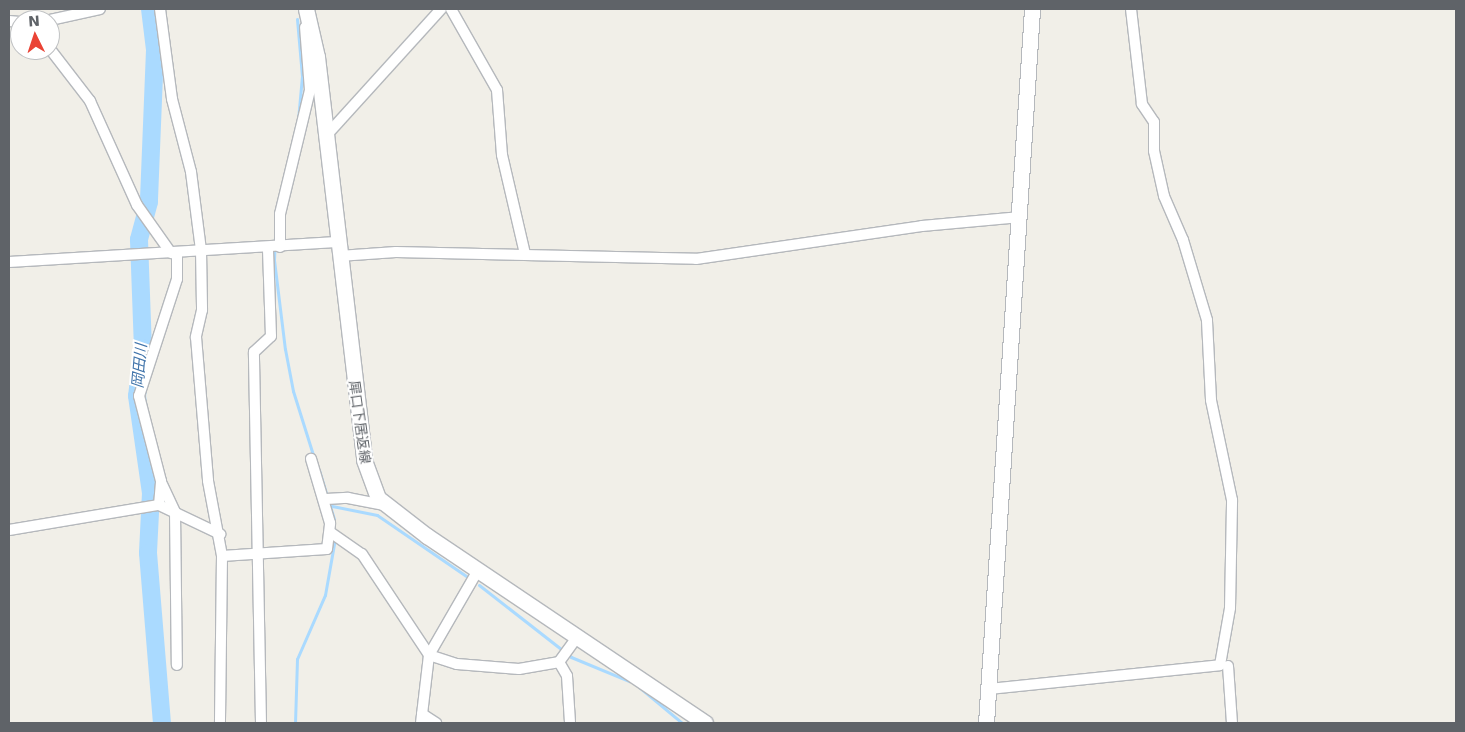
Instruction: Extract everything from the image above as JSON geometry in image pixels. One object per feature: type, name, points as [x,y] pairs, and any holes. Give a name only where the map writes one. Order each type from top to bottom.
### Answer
[{"type":"main road","name":"犀口下居返線","points":[[306,9],[317,57],[364,460],[371,483],[385,506],[705,723]]},
{"type":"main road","points":[[986,723],[1021,217],[1032,9]]},
{"type":"street","points":[[60,18],[100,9]]},
{"type":"street","points":[[160,9],[202,250],[197,357],[208,481],[220,534],[222,556],[220,723]]},
{"type":"street","points":[[280,247],[280,214],[310,90],[306,9]]},
{"type":"street","points":[[325,137],[441,9]]},
{"type":"street","points":[[451,9],[497,90],[502,155],[525,254]]},
{"type":"street","points":[[989,689],[1220,665],[1230,600],[1232,500],[1211,400],[1207,320],[1183,240],[1164,196],[1154,151],[1154,122],[1142,104],[1131,9]]},
{"type":"street","points":[[58,60],[90,101],[137,205],[153,228],[174,252],[177,279],[139,396],[161,481],[175,512],[177,665]]},
{"type":"street","points":[[9,262],[280,247],[696,259],[922,226],[1021,217]]},
{"type":"street","points":[[262,723],[260,557],[254,352],[271,336],[268,248]]},
{"type":"street","points":[[222,556],[260,557],[327,549],[334,534],[330,499],[312,459]]},
{"type":"street","points":[[159,505],[161,481]]},
{"type":"street","points":[[330,499],[385,506]]},
{"type":"street","points":[[9,530],[159,505],[220,534]]},
{"type":"street","points":[[334,534],[362,554],[429,655],[457,664],[518,670],[559,662],[578,636]]},
{"type":"street","points":[[436,723],[421,718],[429,655],[478,570]]},
{"type":"street","points":[[559,662],[568,676],[570,723]]},
{"type":"street","points":[[1228,666],[1232,723]]},
{"type":"waterway","name":"岡田川","points":[[150,9],[155,50],[149,202],[139,240],[143,348],[137,396],[151,493],[148,553],[162,723]]},
{"type":"waterway","points":[[297,19],[302,76],[298,120]]},
{"type":"waterway","points":[[276,214],[274,260],[285,349],[293,391],[314,458]]},
{"type":"waterway","points":[[319,470],[334,519]]},
{"type":"waterway","points":[[332,506],[377,515],[466,576]]},
{"type":"waterway","points":[[295,723],[297,659],[325,595],[335,538]]},
{"type":"waterway","points":[[479,585],[571,657],[629,681]]},
{"type":"waterway","points":[[639,687],[682,723]]}]
